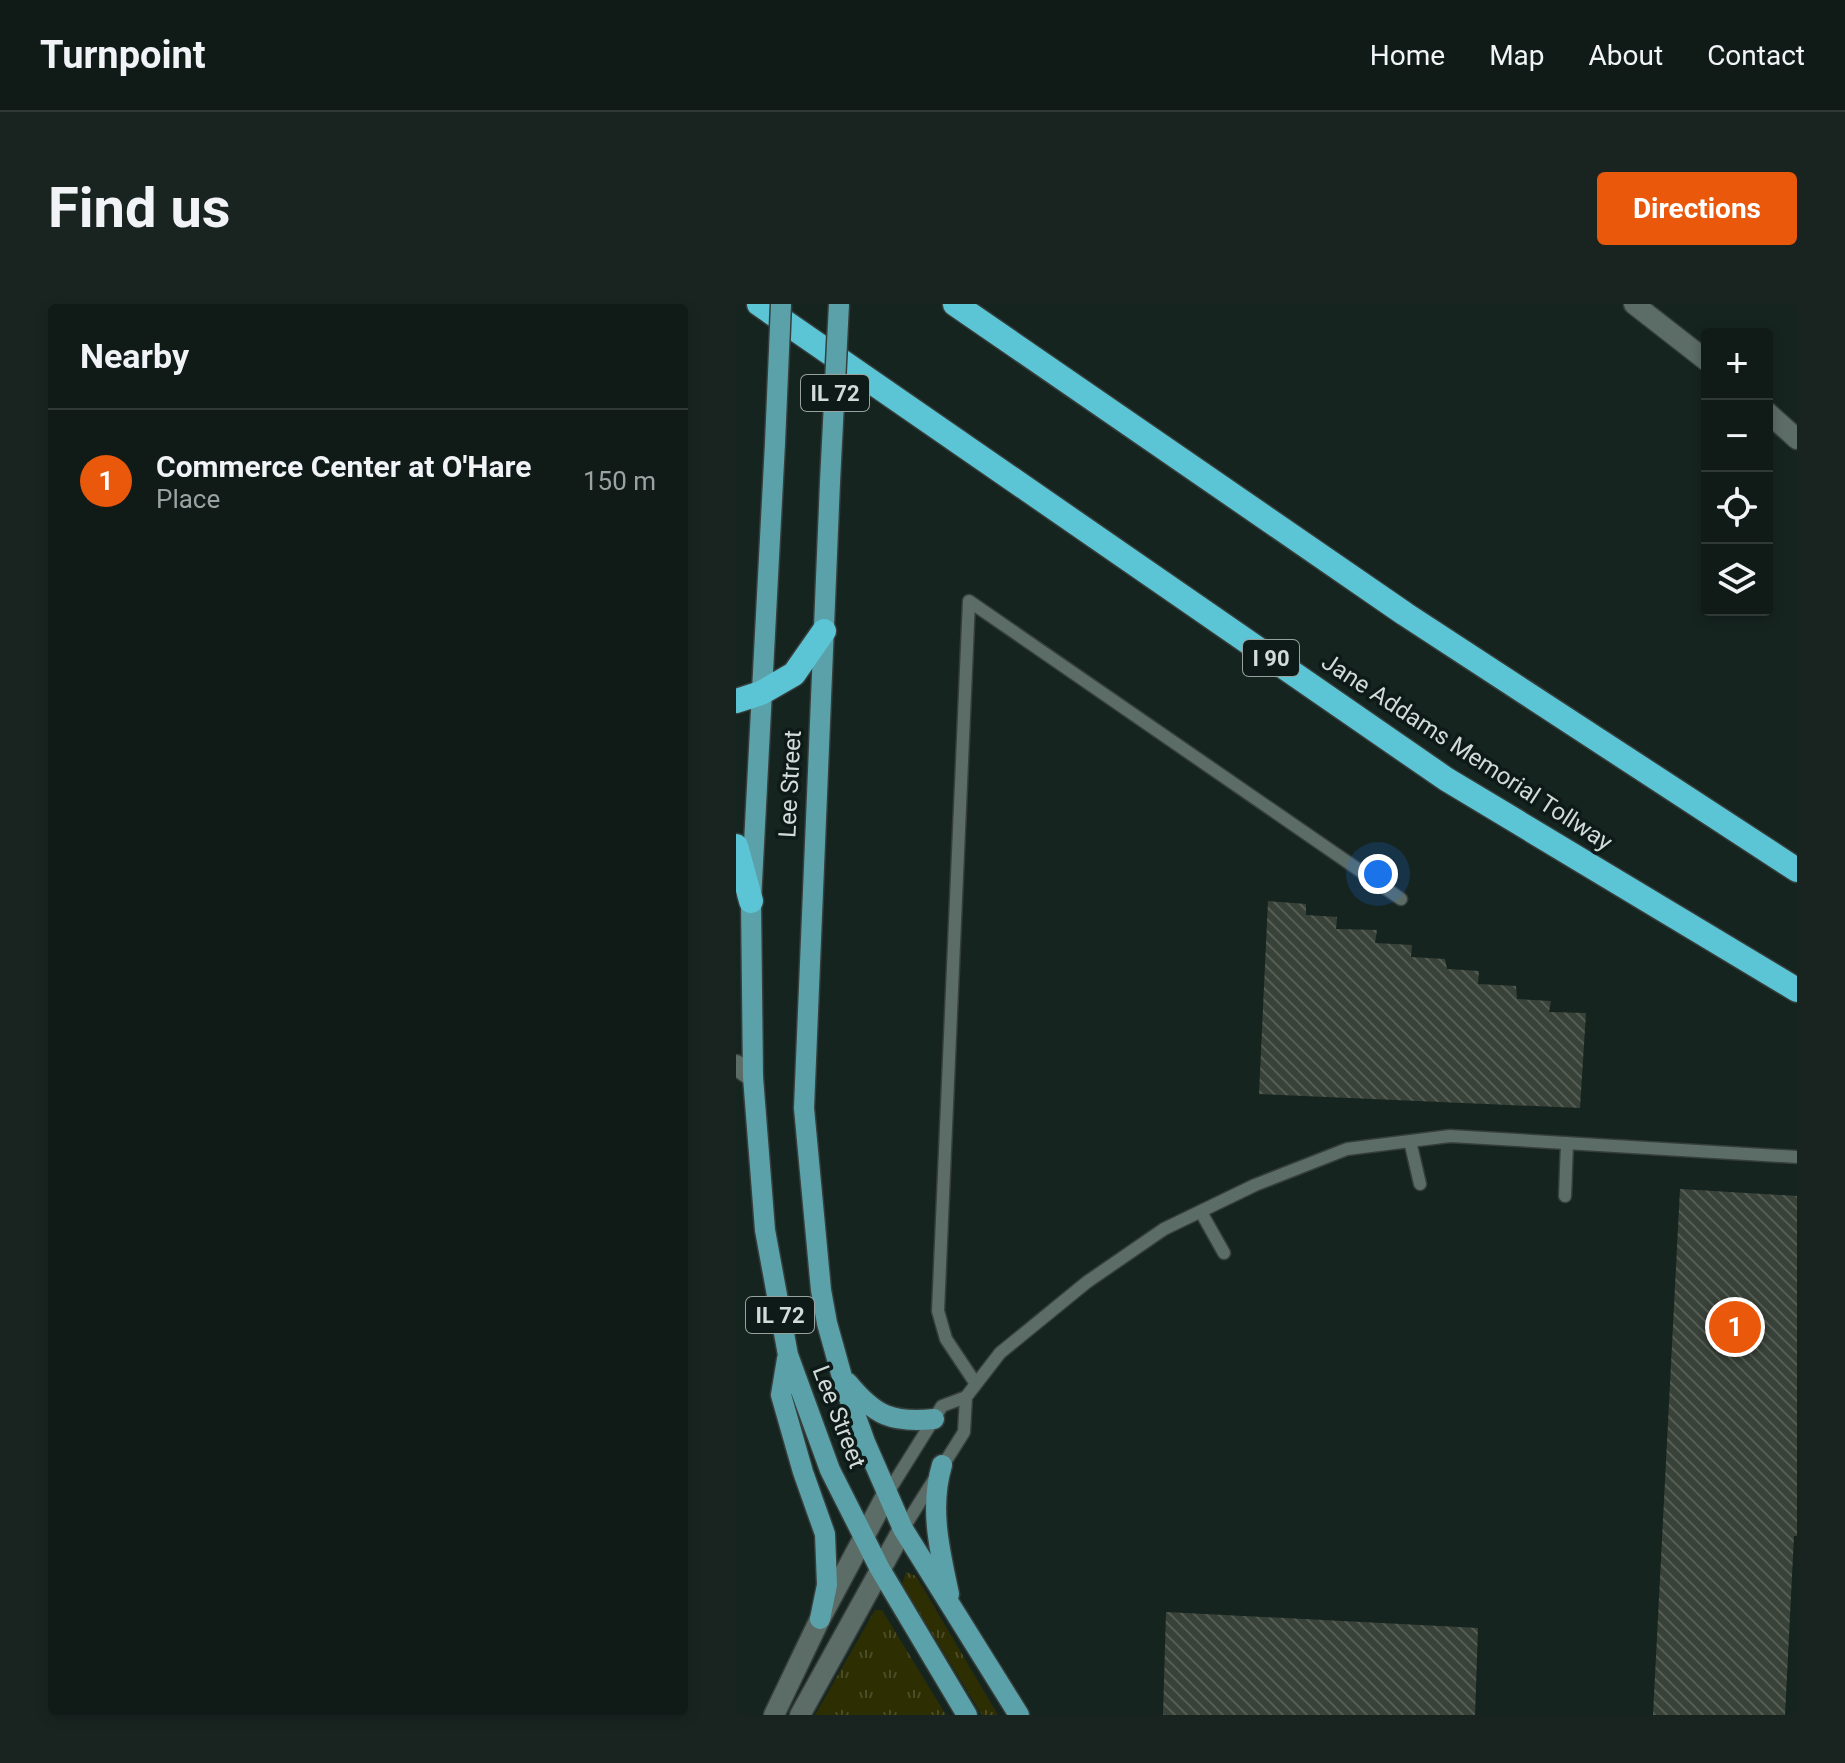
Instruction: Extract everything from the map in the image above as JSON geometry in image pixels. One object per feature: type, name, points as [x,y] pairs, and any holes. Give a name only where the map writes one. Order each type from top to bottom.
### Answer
[{"type":"highway","name":"Jane Addams Memorial Tollway","points":[[759,304],[1446,779],[1797,990]]},
{"type":"highway","points":[[955,304],[1405,614],[1797,870]]},
{"type":"highway","points":[[736,701],[761,693],[794,674],[824,631]]},
{"type":"highway","points":[[736,846],[751,901]]},
{"type":"main road","name":"Lee Street","points":[[781,304],[744,1071],[765,1230],[788,1355],[830,1470],[880,1569]]},
{"type":"main road","name":"Lee Street","points":[[839,304],[804,1108],[821,1290],[827,1323],[841,1375],[865,1442],[903,1529]]},
{"type":"main road","points":[[1634,304],[1701,356]]},
{"type":"main road","points":[[1773,417],[1797,439]]},
{"type":"main road","points":[[788,1355],[781,1395],[825,1534],[827,1585],[820,1619]]},
{"type":"main road","points":[[841,1375],[864,1402],[882,1415],[911,1422],[934,1419]]},
{"type":"main road","points":[[942,1465],[936,1485],[937,1523],[954,1614]]},
{"type":"main road","name":"Lee Street","points":[[774,1715],[820,1619],[887,1494]]},
{"type":"main road","points":[[800,1715],[903,1529]]},
{"type":"main road","name":"IL 72","points":[[903,1529],[1019,1715]]},
{"type":"main road","name":"IL 72","points":[[880,1569],[967,1715]]},
{"type":"lane","points":[[976,1384],[946,1339],[938,1311],[969,601],[1401,899]]},
{"type":"lane","points":[[887,1494],[942,1406],[966,1397],[1000,1353],[1087,1282],[1164,1229],[1255,1185],[1347,1149],[1450,1136],[1797,1157]]},
{"type":"lane","points":[[1410,1141],[1420,1184]]},
{"type":"lane","points":[[1565,1196],[1567,1143]]},
{"type":"lane","points":[[1201,1212],[1224,1253]]},
{"type":"lane","points":[[903,1529],[964,1432],[966,1397]]},
{"type":"green space","points":[[906,1572],[916,1576],[998,1715],[982,1715],[902,1584]]},
{"type":"green space","points":[[875,1610],[882,1610],[946,1715],[815,1715]]},
{"type":"building","points":[[1268,901],[1306,904],[1306,915],[1337,917],[1336,929],[1377,930],[1375,943],[1412,945],[1411,957],[1445,959],[1447,969],[1479,971],[1478,984],[1516,986],[1517,999],[1551,1001],[1549,1012],[1586,1013],[1580,1108],[1259,1094]]},
{"type":"building","points":[[1680,1189],[1797,1196],[1797,1536],[1794,1536],[1785,1715],[1653,1715]]},
{"type":"building","points":[[1166,1612],[1478,1628],[1475,1715],[1163,1715]]},
{"type":"place","name":"Commerce Center at O'Hare","points":[[1735,1327]]}]
